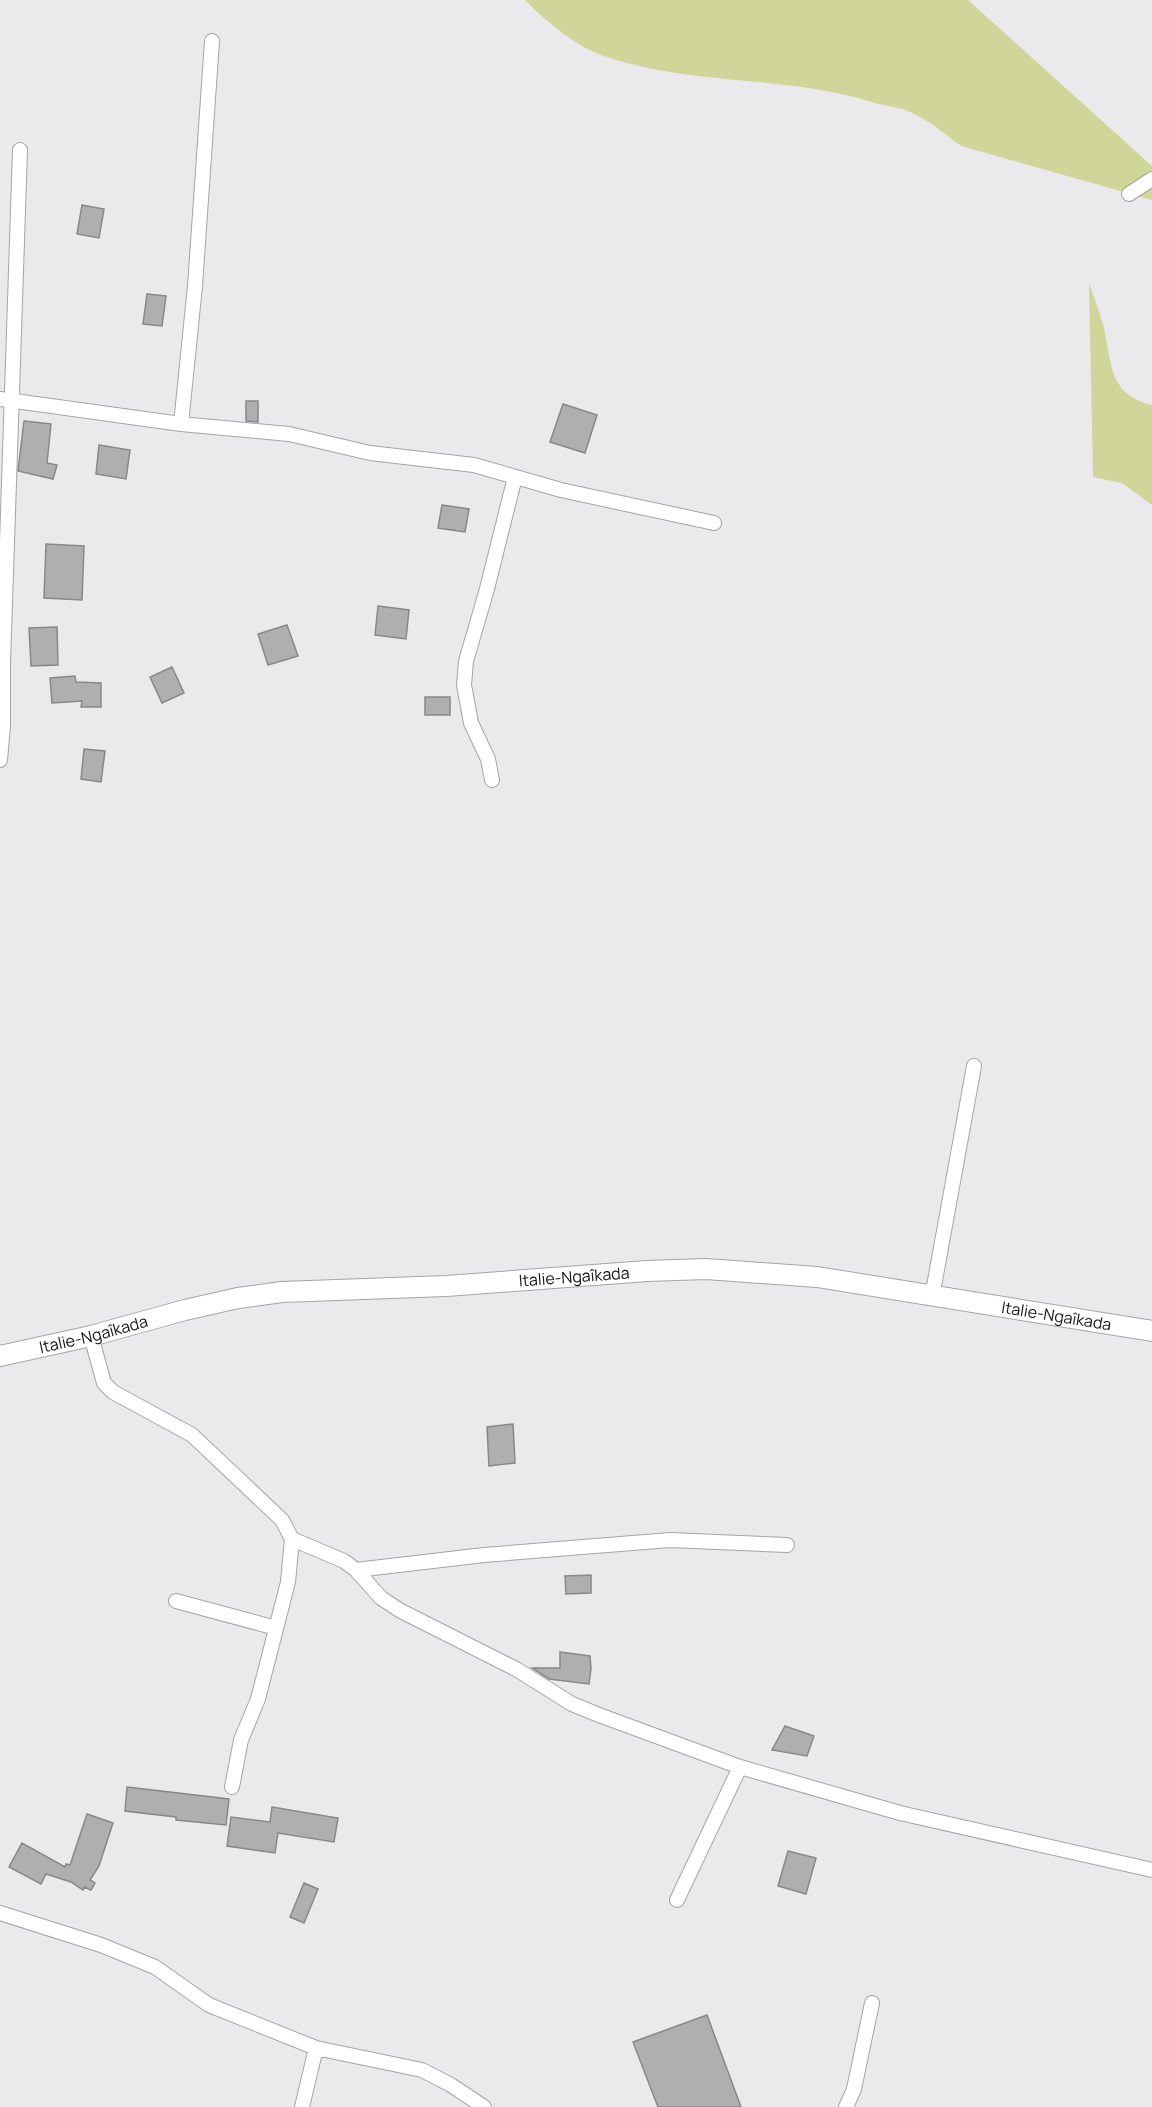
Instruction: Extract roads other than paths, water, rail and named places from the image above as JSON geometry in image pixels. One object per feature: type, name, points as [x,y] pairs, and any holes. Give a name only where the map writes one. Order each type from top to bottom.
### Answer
[{"type":"street","points":[[181,424],[195,286],[212,41]]},
{"type":"street","points":[[0,760],[3,726],[5,400],[20,150]]},
{"type":"street","points":[[1129,194],[1152,179]]},
{"type":"street","points":[[5,400],[181,424],[289,434],[370,453],[474,465],[561,490],[714,523]]},
{"type":"street","points":[[492,780],[488,759],[471,723],[464,685],[466,662],[515,477]]},
{"type":"street","points":[[932,1297],[975,1066]]},
{"type":"street","name":"Italie-Ngaîkada","points":[[0,1357],[91,1336],[185,1310],[238,1298],[282,1292],[446,1286],[646,1271],[706,1269],[817,1277],[1152,1331]]},
{"type":"street","points":[[91,1336],[104,1383],[113,1392],[192,1435],[282,1520],[291,1539],[288,1582],[258,1699],[241,1740],[232,1787]]},
{"type":"street","points":[[291,1539],[344,1561],[356,1570],[381,1598],[400,1611],[516,1669],[572,1704],[740,1767],[900,1814],[1152,1870]]},
{"type":"street","points":[[356,1570],[484,1555],[670,1540],[787,1545]]},
{"type":"street","points":[[176,1601],[276,1628]]},
{"type":"street","points":[[677,1900],[740,1767]]},
{"type":"street","points":[[0,1913],[101,1945],[155,1967],[209,2005],[316,2048],[422,2070],[451,2085],[484,2107]]},
{"type":"street","points":[[846,2107],[854,2090],[872,2003]]},
{"type":"street","points":[[302,2107],[316,2048]]}]
